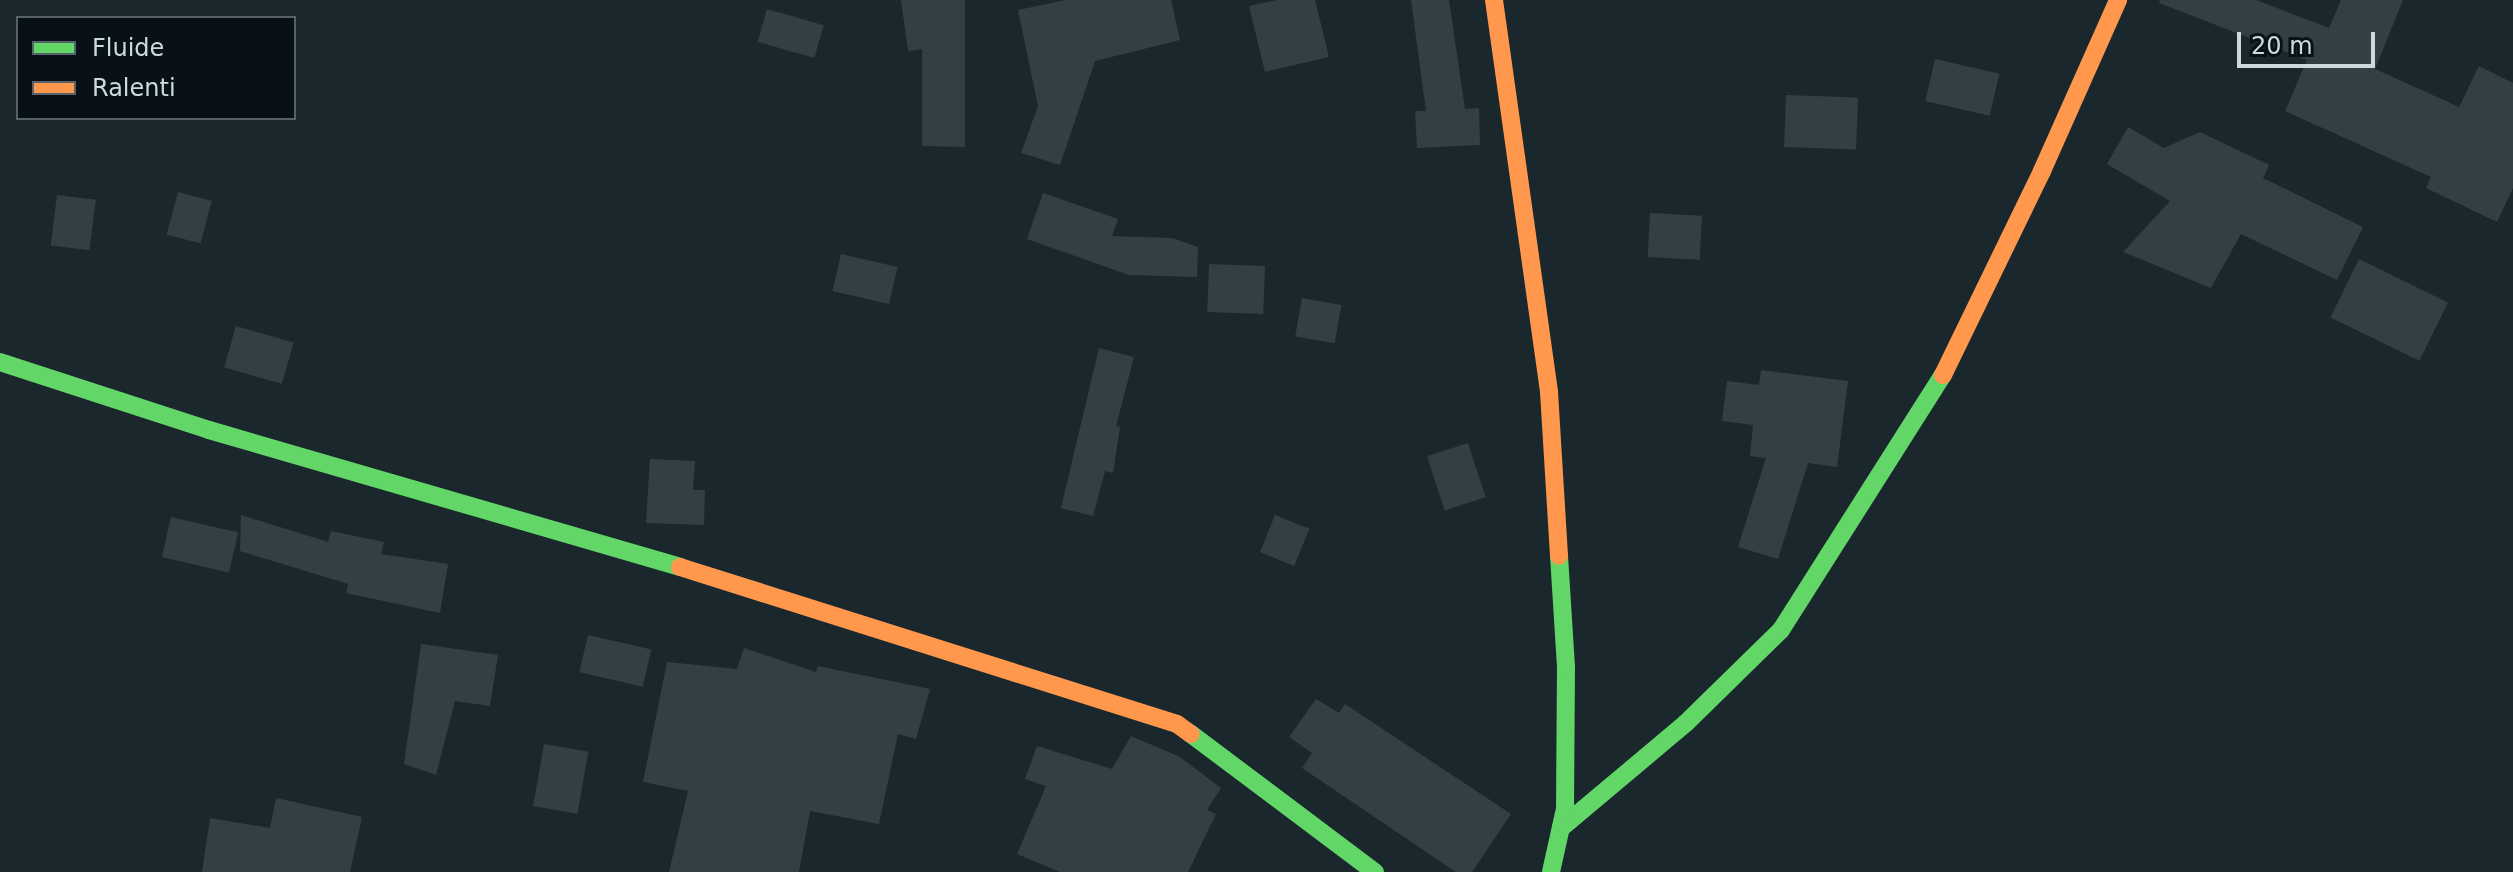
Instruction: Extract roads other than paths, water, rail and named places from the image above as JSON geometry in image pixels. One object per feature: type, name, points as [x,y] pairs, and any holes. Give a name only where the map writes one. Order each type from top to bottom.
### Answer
[{"type":"street","points":[[1494,0],[1549,392],[1566,667],[1565,809],[1551,872]]},
{"type":"street","points":[[1561,828],[1686,723],[1781,630],[1934,393],[2042,171],[2118,0]]},
{"type":"street","points":[[0,362],[209,430],[787,598],[1177,724],[1375,872]]}]
